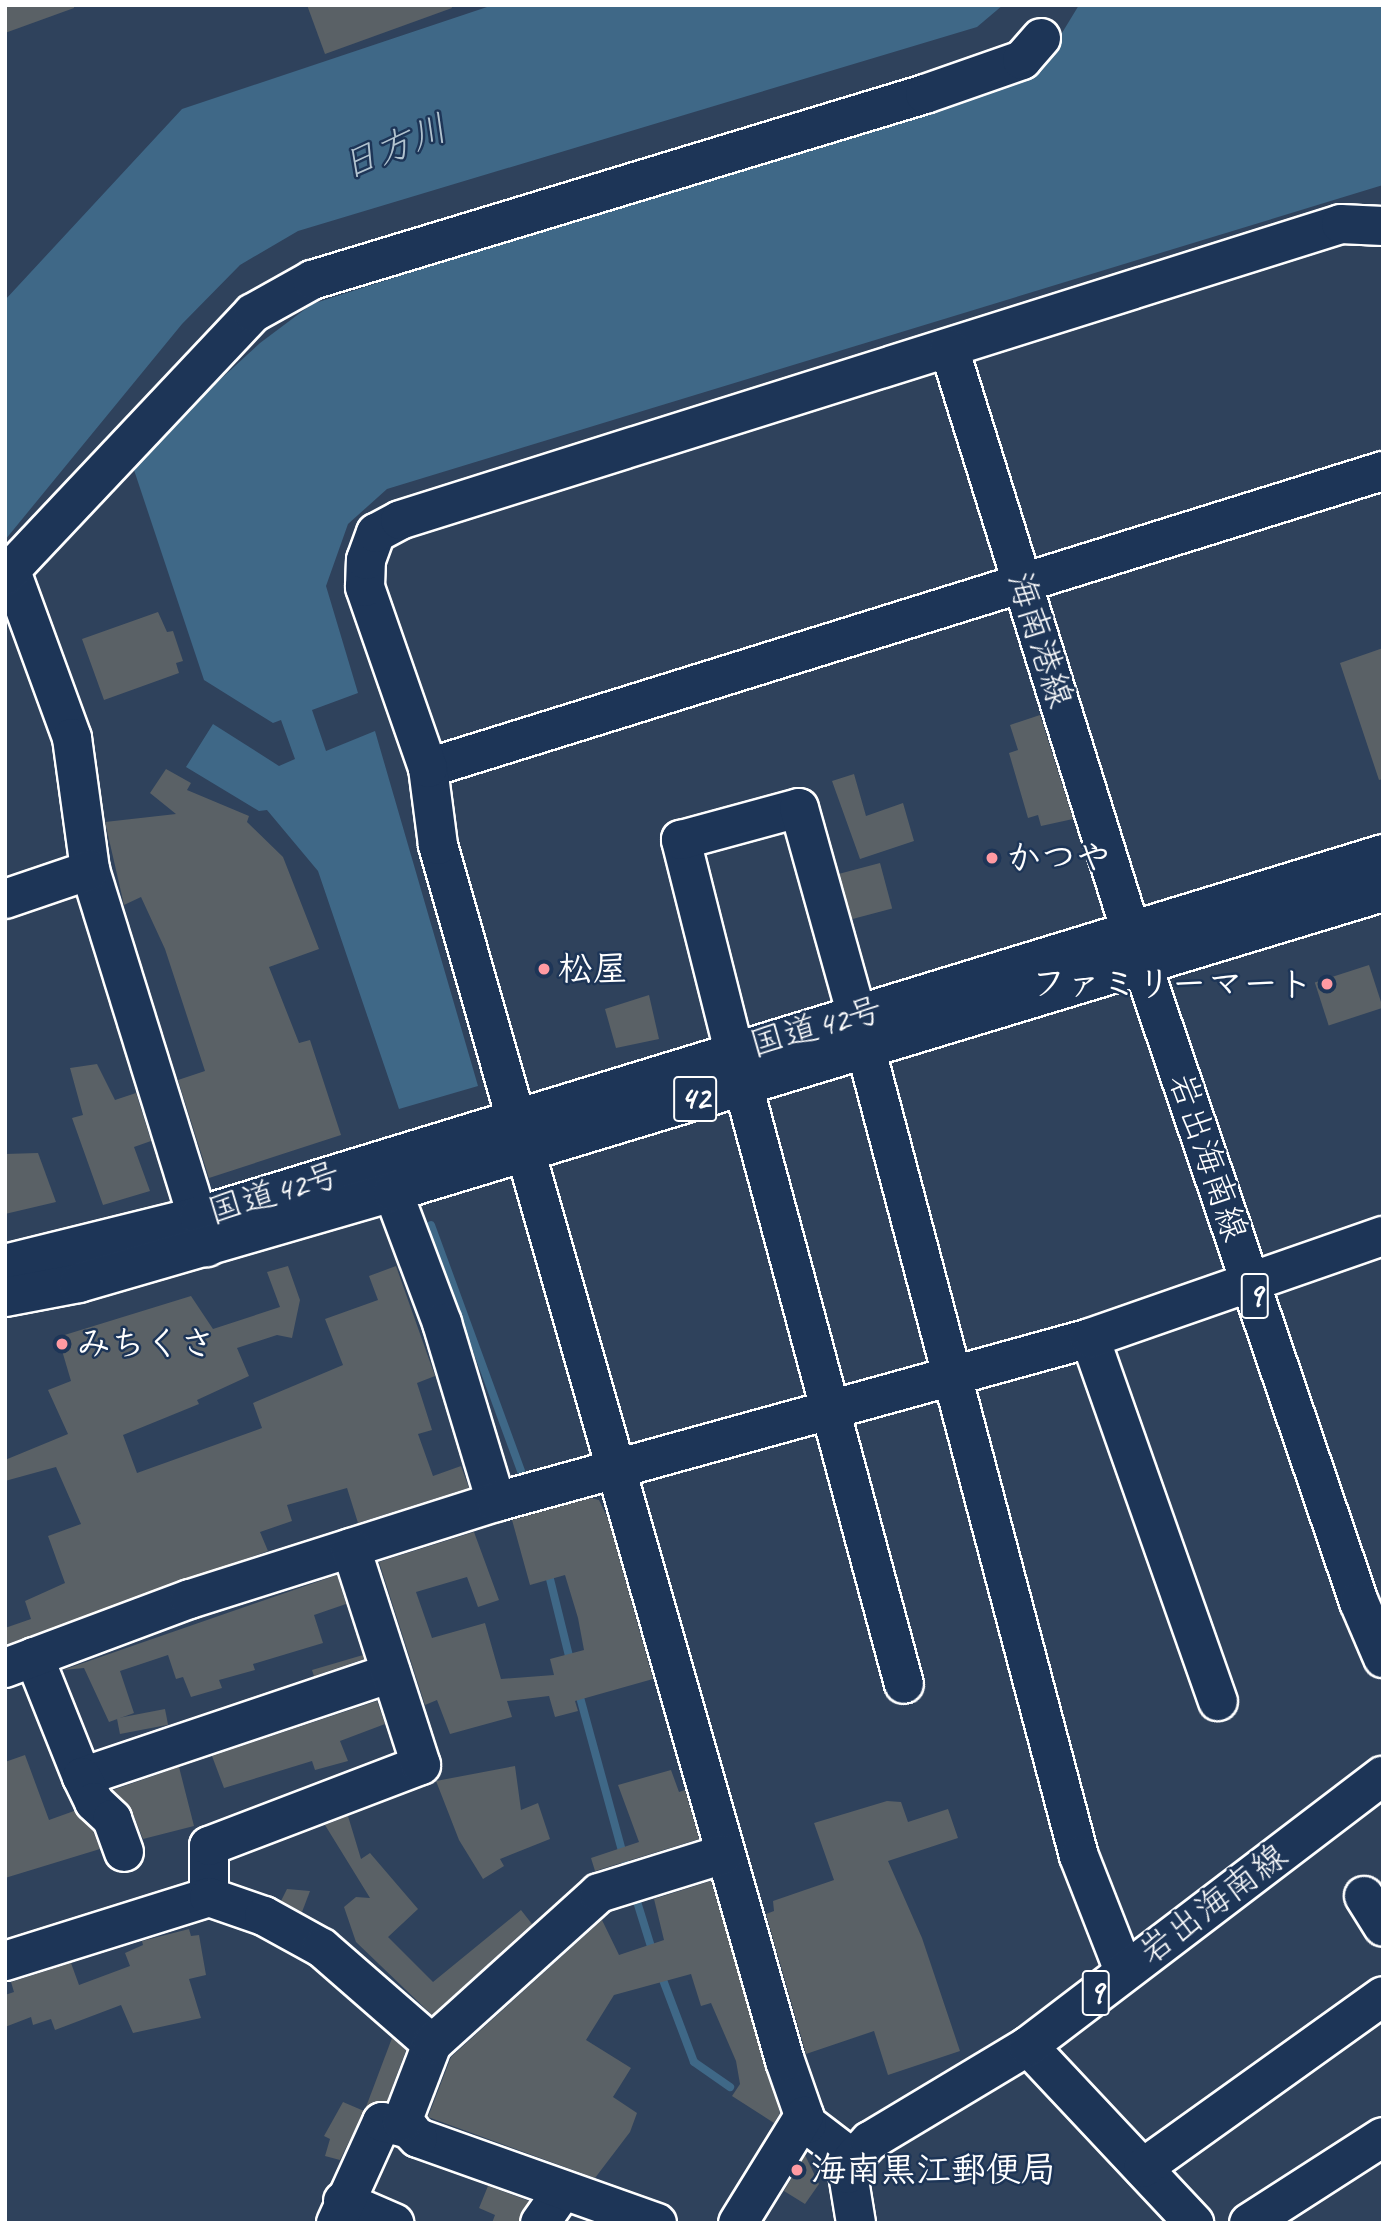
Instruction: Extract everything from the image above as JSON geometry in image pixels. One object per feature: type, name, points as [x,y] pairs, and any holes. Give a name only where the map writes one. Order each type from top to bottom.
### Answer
[{"type":"main road","points":[[203,1231],[90,870],[72,738],[8,573],[253,313],[312,280],[925,94],[1022,60],[1041,38]]},
{"type":"main road","points":[[856,2223],[848,2175],[853,2159],[804,2116],[724,1854],[438,845],[428,768],[365,587],[376,533],[400,520],[1341,223],[1383,226]]},
{"type":"main road","name":"海南港線","points":[[948,348],[1137,949]]},
{"type":"main road","points":[[428,768],[1383,471]]},
{"type":"main road","points":[[904,1684],[833,1410],[739,1068],[681,840],[799,808],[956,1377],[1079,1856],[1124,1971]]},
{"type":"main road","name":"国道42号","points":[[1137,949],[1383,854]]},
{"type":"main road","points":[[5,899],[90,870]]},
{"type":"main road","name":"国道42号","points":[[9,1281],[203,1231],[1137,949],[1383,892]]},
{"type":"main road","name":"岩出海南線","points":[[1137,949],[1250,1282],[1383,1658]]},
{"type":"main road","points":[[387,1176],[442,1323],[496,1502]]},
{"type":"main road","points":[[124,1853],[112,1819],[94,1802],[20,1662],[190,1599],[496,1502],[1090,1338],[1383,1236]]},
{"type":"main road","points":[[1090,1338],[1218,1701]]},
{"type":"main road","points":[[209,1897],[209,1846],[421,1765],[351,1548]]},
{"type":"main road","points":[[82,1777],[391,1673]]},
{"type":"main road","name":"岩出海南線","points":[[853,2159],[887,2130],[1028,2046],[1383,1776]]},
{"type":"main road","points":[[657,2223],[418,2138],[402,2122],[432,2044],[599,1893],[724,1854]]},
{"type":"main road","points":[[5,1961],[209,1897],[264,1916],[322,1948],[432,2044]]},
{"type":"main road","points":[[1143,2168],[1383,1996]]},
{"type":"main road","points":[[1028,2046],[1194,2223]]},
{"type":"main road","points":[[738,2223],[804,2116]]},
{"type":"main road","points":[[394,2223],[339,2212],[382,2122],[410,2129]]},
{"type":"main road","points":[[1249,2223],[1383,2137]]},
{"type":"main road","points":[[540,2223],[562,2191]]},
{"type":"water","name":"日方川","points":[[493,5],[1003,5],[977,27],[298,231],[240,265],[182,324],[5,540],[5,300],[182,109]]},
{"type":"water","points":[[1079,5],[1383,5],[1383,185],[387,489],[348,524],[326,586],[358,693],[312,710],[326,751],[375,731],[478,1086],[399,1109],[318,871],[267,810],[259,811],[186,767],[213,724],[279,766],[295,759],[281,720],[273,723],[204,680],[131,461],[260,343],[312,304],[951,99],[1051,51]]},
{"type":"building","points":[[5,5],[74,5],[74,8],[5,33]]},
{"type":"building","points":[[307,5],[451,5],[452,8],[325,54]]},
{"type":"building","points":[[158,612],[167,632],[173,631],[183,661],[176,663],[179,673],[104,700],[82,639]]},
{"type":"building","points":[[1383,648],[1383,779],[1379,780],[1340,663]]},
{"type":"building","points":[[1040,715],[1073,819],[1041,826],[1038,815],[1028,818],[1009,753],[1018,750],[1010,725]]},
{"type":"building","points":[[166,769],[191,783],[187,790],[249,816],[247,822],[283,857],[319,949],[269,967],[299,1043],[310,1040],[341,1135],[209,1178],[178,1080],[205,1071],[165,949],[141,897],[124,905],[105,822],[176,814],[150,793]]},
{"type":"building","points":[[854,774],[866,816],[903,803],[914,841],[860,859],[832,781]]},
{"type":"building","points":[[880,863],[892,908],[852,919],[839,874]]},
{"type":"building","points":[[1369,965],[1383,1008],[1329,1025],[1315,983]]},
{"type":"building","points":[[649,995],[659,1039],[616,1048],[605,1009]]},
{"type":"building","points":[[97,1064],[115,1100],[136,1093],[151,1141],[134,1147],[150,1191],[103,1205],[72,1118],[83,1115],[70,1068]]},
{"type":"building","points":[[38,1153],[56,1202],[5,1214],[5,1154]]},
{"type":"building","points":[[288,1266],[300,1300],[292,1338],[277,1335],[237,1348],[249,1376],[197,1400],[199,1404],[123,1435],[137,1473],[262,1428],[253,1403],[343,1365],[325,1319],[378,1300],[369,1276],[396,1266],[435,1376],[417,1383],[432,1430],[418,1434],[433,1476],[461,1466],[469,1488],[358,1523],[347,1488],[287,1505],[292,1521],[260,1532],[268,1551],[5,1645],[5,1628],[31,1619],[25,1601],[65,1583],[48,1536],[81,1524],[56,1467],[5,1481],[5,1460],[68,1434],[48,1390],[71,1381],[58,1337],[191,1296],[213,1329],[280,1307],[267,1272]]},
{"type":"building","points":[[591,1498],[599,1500],[608,1519],[653,1679],[575,1701],[578,1711],[555,1717],[549,1696],[507,1701],[512,1717],[450,1734],[437,1700],[425,1705],[379,1562],[474,1532],[499,1600],[478,1607],[467,1577],[416,1592],[432,1638],[485,1623],[501,1679],[554,1675],[550,1659],[584,1650],[578,1618],[565,1575],[530,1585],[512,1520]]},
{"type":"building","points":[[337,1575],[346,1604],[314,1615],[323,1643],[253,1664],[255,1670],[219,1680],[222,1688],[191,1697],[183,1677],[176,1679],[168,1655],[120,1671],[134,1713],[109,1722],[84,1668],[63,1670]]},
{"type":"building","points":[[363,1655],[364,1659],[314,1676],[312,1670]]},
{"type":"building","points":[[377,1701],[385,1724],[340,1741],[348,1761],[315,1770],[312,1761],[224,1788],[212,1756]]},
{"type":"building","points":[[165,1709],[168,1725],[120,1734],[117,1718]]},
{"type":"building","points":[[25,1755],[49,1820],[74,1811],[93,1831],[100,1849],[5,1878],[5,1762]]},
{"type":"building","points":[[515,1766],[521,1810],[538,1803],[550,1839],[500,1859],[504,1866],[483,1879],[459,1840],[436,1781]]},
{"type":"building","points":[[179,1767],[194,1826],[143,1839],[132,1811],[113,1790]]},
{"type":"building","points":[[671,1770],[679,1792],[685,1790],[699,1839],[595,1871],[591,1858],[639,1842],[618,1785]]},
{"type":"building","points":[[887,1801],[901,1802],[908,1822],[948,1809],[958,1838],[888,1861],[922,1938],[960,2051],[888,2075],[874,2031],[806,2054],[766,1914],[774,1911],[773,1901],[834,1880],[814,1823]]},
{"type":"building","points":[[348,1816],[361,1859],[370,1853],[418,1909],[388,1937],[433,1982],[521,1910],[532,1924],[432,2015],[356,1942],[344,1907],[356,1897],[370,1898],[325,1825]]},
{"type":"building","points":[[711,1881],[780,2113],[774,2123],[732,2096],[740,2084],[736,2061],[711,2003],[701,2006],[691,1974],[614,1995],[586,2040],[631,2068],[613,2097],[637,2113],[630,2132],[595,2178],[428,2117],[451,2057],[602,1920],[619,1955],[664,1940],[654,1899]]},
{"type":"building","points":[[287,1889],[310,1891],[302,1912],[281,1901]]},
{"type":"building","points":[[189,1929],[191,1936],[199,1935],[206,1975],[189,1979],[201,2018],[133,2033],[121,2005],[55,2030],[51,2019],[33,2025],[31,2017],[5,2027],[5,1995],[14,1992],[11,1982],[71,1963],[79,1985],[130,1966],[125,1953],[143,1945],[142,1941]]},
{"type":"building","points":[[392,2038],[406,2050],[387,2101],[366,2107]]},
{"type":"building","points":[[343,2102],[364,2111],[340,2160],[325,2156],[330,2139],[324,2136]]},
{"type":"building","points":[[805,2155],[819,2184],[805,2204],[784,2191]]},
{"type":"building","points":[[488,2186],[529,2201],[518,2223],[492,2223],[495,2215],[479,2208]]},
{"type":"waterway","points":[[431,1225],[526,1484]]},
{"type":"waterway","points":[[548,1571],[571,1664]]},
{"type":"waterway","points":[[578,1690],[628,1873]]},
{"type":"waterway","points":[[634,1892],[653,1953]]},
{"type":"waterway","points":[[660,1972],[694,2062],[730,2087]]},
{"type":"place","name":"かつや","points":[[992,858]]},
{"type":"place","name":"松屋","points":[[544,969]]},
{"type":"place","name":"ファミリーマート","points":[[1327,984]]},
{"type":"place","name":"みちくさ","points":[[62,1344]]},
{"type":"place","name":"海南黒江郵便局","points":[[797,2170]]}]
